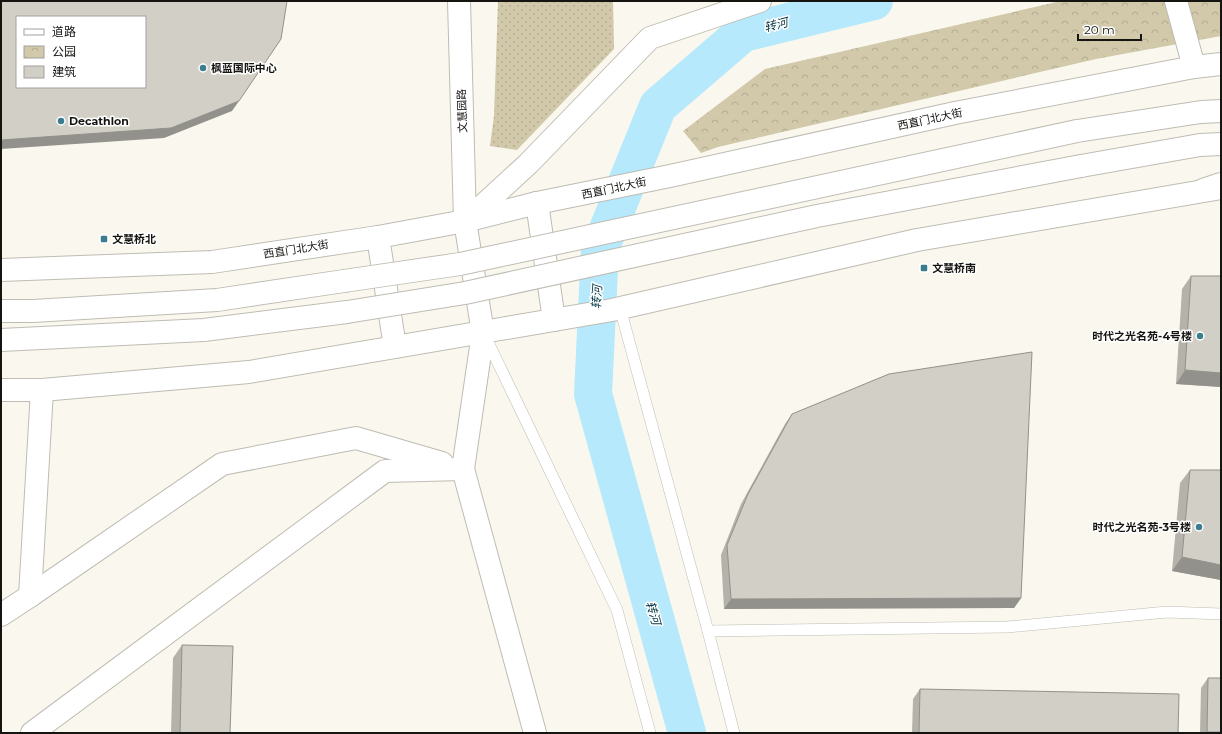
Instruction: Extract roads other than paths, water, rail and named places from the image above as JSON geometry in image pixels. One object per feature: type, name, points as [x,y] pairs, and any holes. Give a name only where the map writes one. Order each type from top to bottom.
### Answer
[{"type":"main road","name":"文慧园路","points":[[459,1],[465,221],[483,333],[463,469]]},
{"type":"main road","points":[[465,221],[528,164],[650,38],[760,1]]},
{"type":"main road","points":[[1176,1],[1194,67]]},
{"type":"main road","points":[[1189,1],[1194,67]]},
{"type":"main road","name":"西直门北大街","points":[[1,270],[212,262],[378,237],[465,221],[547,201],[670,176],[955,113],[1194,67],[1221,64]]},
{"type":"main road","points":[[1,312],[217,300],[460,264],[1077,131],[1201,112],[1221,111]]},
{"type":"main road","points":[[1,340],[204,330],[347,312],[465,293],[817,216],[1080,166],[1200,145],[1221,144]]},
{"type":"main road","points":[[1,390],[42,390],[249,372],[483,333],[616,309],[917,240],[1215,187]]},
{"type":"main road","points":[[547,201],[549,320]]},
{"type":"main road","points":[[378,237],[395,347]]},
{"type":"main road","points":[[30,596],[42,390]]},
{"type":"main road","points":[[1,615],[222,464],[356,438],[463,469]]},
{"type":"main road","points":[[32,733],[385,471],[463,469]]},
{"type":"main road","points":[[463,469],[536,733]]},
{"type":"lane","points":[[616,309],[708,630],[734,733]]},
{"type":"lane","points":[[483,333],[617,610],[650,733]]},
{"type":"lane","points":[[708,630],[1007,627],[1167,612],[1221,614]]},
{"type":"waterway","name":"转河","points":[[687,733],[593,394],[600,249],[658,106],[743,33],[874,1]]},
{"type":"place","name":"枫蓝国际中心","points":[[203,68]]},
{"type":"place","name":"Decathlon","points":[[61,121]]},
{"type":"place","name":"文慧桥北","points":[[104,239]]},
{"type":"place","name":"文慧桥南","points":[[924,268]]},
{"type":"place","name":"时代之光名苑-4号楼","points":[[1200,336]]},
{"type":"place","name":"时代之光名苑-3号楼","points":[[1199,527]]}]
